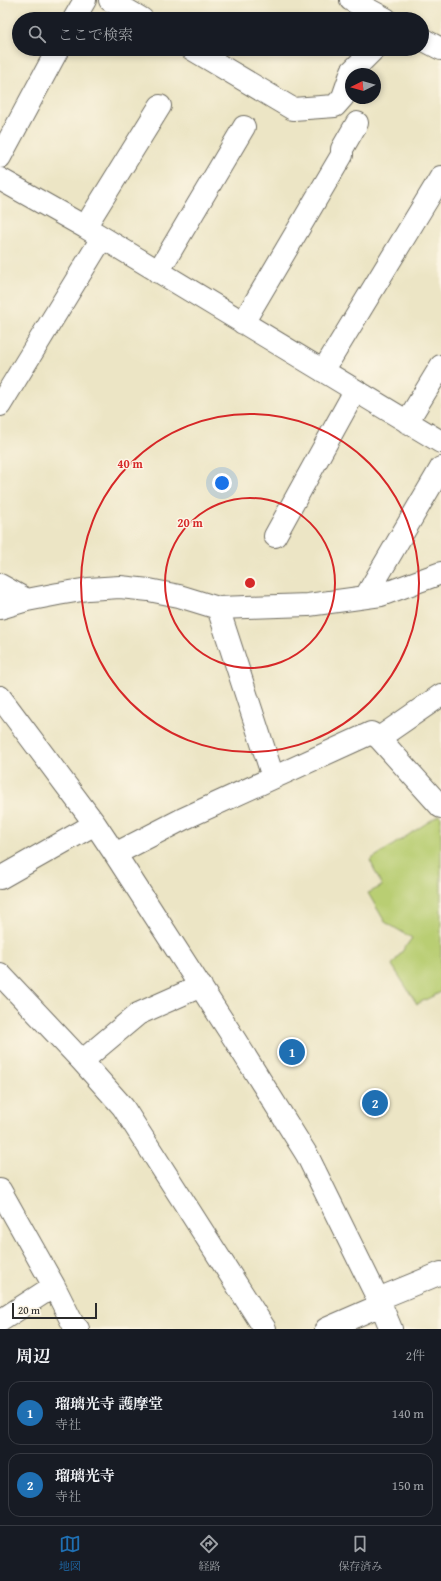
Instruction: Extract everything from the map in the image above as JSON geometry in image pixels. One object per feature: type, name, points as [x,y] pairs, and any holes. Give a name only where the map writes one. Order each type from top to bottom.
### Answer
[{"type":"street","points":[[78,12],[84,0]]},
{"type":"street","points":[[110,0],[130,12]]},
{"type":"street","points":[[351,0],[373,12]]},
{"type":"street","points":[[429,43],[441,49]]},
{"type":"street","points":[[0,157],[54,56]]},
{"type":"street","points":[[204,56],[293,109],[335,106],[342,97],[352,71],[367,56]]},
{"type":"street","points":[[0,405],[160,106]]},
{"type":"street","points":[[243,323],[342,155],[342,149],[357,123]]},
{"type":"street","points":[[158,272],[244,127]]},
{"type":"street","points":[[323,371],[441,177]]},
{"type":"street","points":[[0,179],[93,232],[441,442]]},
{"type":"street","points":[[407,422],[441,366]]},
{"type":"street","points":[[275,536],[355,390]]},
{"type":"street","points":[[366,596],[441,468]]},
{"type":"street","points":[[0,608],[27,600],[80,590],[120,587],[150,590],[179,596],[218,608],[308,605],[381,595],[441,573]]},
{"type":"street","points":[[0,585],[27,600]]},
{"type":"street","points":[[218,608],[273,777]]},
{"type":"street","points":[[379,738],[441,695]]},
{"type":"street","points":[[0,697],[95,824],[201,986],[307,1155],[380,1302],[391,1329]]},
{"type":"street","points":[[115,854],[183,819],[371,733],[379,738],[438,800]]},
{"type":"street","points":[[0,878],[95,824]]},
{"type":"street","points":[[0,974],[123,1107],[264,1329]]},
{"type":"street","points":[[82,1061],[138,1014],[201,986]]},
{"type":"street","points":[[0,1190],[54,1286],[73,1324],[78,1329]]},
{"type":"street","points":[[326,1329],[441,1273]]},
{"type":"street","points":[[0,1321],[54,1286]]},
{"type":"green space","points":[[439,815],[441,817],[441,992],[417,1004],[392,965],[412,938],[385,922],[368,893],[382,886],[370,860]]},
{"type":"place","name":"瑠璃光寺 護摩堂","points":[[292,1052]]},
{"type":"place","name":"瑠璃光寺","points":[[375,1103]]}]
